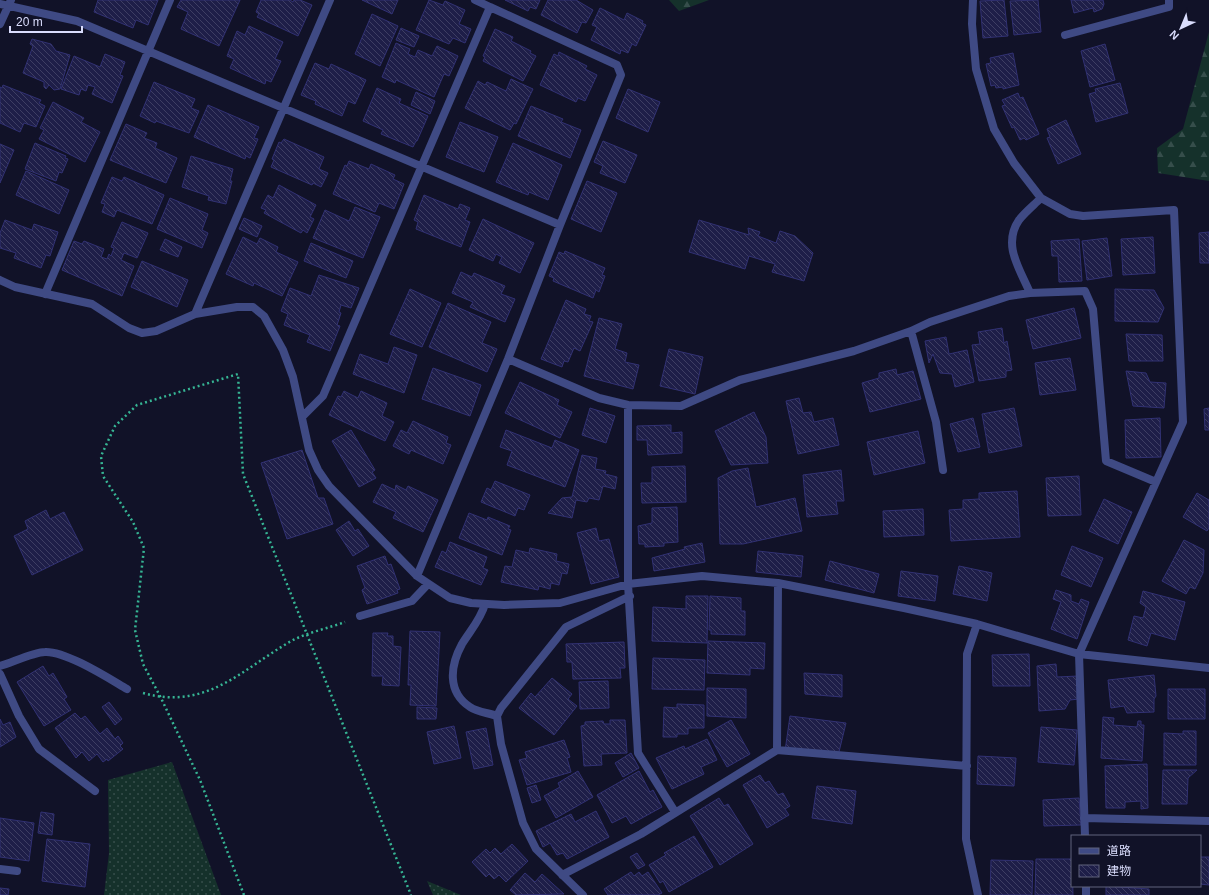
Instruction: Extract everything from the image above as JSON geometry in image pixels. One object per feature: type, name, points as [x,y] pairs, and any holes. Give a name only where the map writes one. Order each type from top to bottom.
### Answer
[{"type":"street","points":[[46,294],[170,0]]},
{"type":"street","points":[[195,314],[330,0]]},
{"type":"street","points":[[417,576],[508,359],[560,224],[621,75],[617,65],[475,0]]},
{"type":"street","points":[[973,0],[972,24],[976,70],[994,129],[1014,164],[1041,198],[1070,214],[1083,216],[1174,210],[1183,422],[1079,654],[1085,835]]},
{"type":"street","points":[[1065,35],[1169,7],[1169,0]]},
{"type":"street","points":[[0,24],[6,3],[77,21],[560,224]]},
{"type":"street","points":[[303,416],[323,396],[490,7]]},
{"type":"street","points":[[1030,293],[1011,248],[1012,234],[1020,219],[1041,198]]},
{"type":"street","points":[[0,280],[15,287],[92,304],[129,328],[142,333],[156,331],[195,314],[238,307],[253,307],[264,316],[285,357],[293,377],[303,416],[309,450],[318,470],[333,490],[417,576],[450,598],[471,603],[504,605],[560,603],[628,584],[702,576],[778,583],[977,624],[1079,654],[1209,668]]},
{"type":"street","points":[[508,359],[599,398],[628,405],[681,406],[740,380],[854,351],[911,331],[930,322],[1010,296],[1030,293],[1085,291],[1093,309],[1106,461],[1156,482]]},
{"type":"street","points":[[911,331],[936,422],[943,470]]},
{"type":"street","points":[[628,405],[628,584],[630,596],[638,753],[675,812]]},
{"type":"street","points":[[777,750],[778,583]]},
{"type":"street","points":[[360,616],[412,601],[428,584]]},
{"type":"street","points":[[583,895],[536,849],[523,823],[501,744],[497,716],[501,708],[566,627],[630,596]]},
{"type":"street","points":[[485,604],[483,612],[461,645],[454,663],[452,681],[460,698],[471,708],[497,716]]},
{"type":"street","points":[[977,624],[967,654],[966,839],[978,895]]},
{"type":"street","points":[[0,666],[44,652],[57,654],[81,664],[127,689]]},
{"type":"street","points":[[0,674],[19,716],[39,749],[95,790]]},
{"type":"street","points":[[562,876],[641,834],[777,750],[967,766]]},
{"type":"street","points":[[1084,818],[1209,821]]},
{"type":"street","points":[[0,869],[17,872]]},
{"type":"path","points":[[244,895],[200,780],[143,664],[135,630],[144,548],[133,522],[103,476],[101,456],[115,426],[137,405],[238,374],[243,474],[411,895]]},
{"type":"path","points":[[127,689],[161,698],[192,696],[214,688],[241,675],[294,640],[360,616]]},
{"type":"green space","points":[[669,0],[709,0],[679,11]]},
{"type":"green space","points":[[1209,32],[1209,181],[1158,173],[1157,148],[1183,129]]},
{"type":"green space","points":[[172,762],[221,895],[104,895],[109,853],[108,780]]},
{"type":"green space","points":[[427,881],[461,895],[433,895]]},
{"type":"building","points":[[98,0],[158,0],[148,25],[136,20],[133,28],[94,12]]},
{"type":"building","points":[[181,0],[240,0],[219,46],[181,29],[188,12],[177,7]]},
{"type":"building","points":[[261,0],[290,0],[293,2],[294,0],[300,0],[312,5],[298,36],[257,17],[259,14],[256,12]]},
{"type":"building","points":[[362,0],[398,0],[392,14]]},
{"type":"building","points":[[429,0],[443,5],[445,1],[465,10],[459,24],[471,29],[465,43],[453,38],[449,44],[416,30]]},
{"type":"building","points":[[505,0],[540,0],[536,9],[530,7],[528,11]]},
{"type":"building","points":[[548,0],[576,0],[593,10],[586,23],[582,22],[577,33],[541,15]]},
{"type":"building","points":[[1004,0],[1008,36],[983,38],[980,1]]},
{"type":"building","points":[[1038,0],[1041,32],[1014,35],[1010,1]]},
{"type":"building","points":[[1071,0],[1103,0],[1104,4],[1102,9],[1094,12],[1093,8],[1074,13]]},
{"type":"building","points":[[600,8],[624,20],[627,13],[643,21],[642,23],[646,25],[636,46],[632,44],[628,53],[621,50],[620,54],[591,40],[597,27],[592,25]]},
{"type":"building","points":[[372,14],[398,26],[380,66],[355,54]]},
{"type":"building","points":[[249,26],[283,42],[275,59],[281,61],[271,82],[266,80],[265,84],[230,68],[234,59],[227,56],[237,31],[245,35]]},
{"type":"building","points":[[401,28],[419,36],[414,47],[396,40]]},
{"type":"building","points":[[495,29],[513,37],[511,41],[531,51],[530,53],[536,56],[523,81],[483,61],[485,57],[483,56]]},
{"type":"building","points":[[32,39],[51,44],[56,51],[70,55],[60,89],[54,90],[49,85],[46,89],[44,87],[44,82],[23,73],[33,46],[30,44]]},
{"type":"building","points":[[396,43],[410,49],[408,54],[415,57],[418,50],[432,56],[437,46],[458,56],[449,76],[444,74],[434,97],[396,80],[395,83],[382,77]]},
{"type":"building","points":[[1105,44],[1115,80],[1090,87],[1081,51]]},
{"type":"building","points":[[559,52],[587,66],[585,69],[597,75],[585,101],[578,98],[576,102],[540,85],[554,54],[558,56]]},
{"type":"building","points":[[1013,53],[1019,85],[1003,89],[1003,87],[996,88],[995,85],[991,86],[986,64],[991,63],[990,58]]},
{"type":"building","points":[[105,54],[125,62],[120,75],[123,76],[112,103],[92,94],[95,87],[88,85],[86,91],[81,89],[79,95],[61,89],[74,56],[100,67]]},
{"type":"building","points":[[315,63],[329,69],[331,64],[366,80],[355,104],[348,101],[342,116],[315,104],[316,101],[301,95]]},
{"type":"building","points":[[511,79],[533,89],[516,124],[514,123],[510,130],[465,108],[478,81],[485,85],[487,82],[506,91]]},
{"type":"building","points":[[154,82],[195,99],[191,108],[199,111],[189,133],[156,121],[155,123],[140,116]]},
{"type":"building","points":[[1120,83],[1128,113],[1096,122],[1089,94],[1096,92],[1095,89]]},
{"type":"building","points":[[3,85],[41,100],[39,103],[45,106],[36,127],[24,123],[20,132],[0,123],[0,87],[2,88]]},
{"type":"building","points":[[377,88],[401,99],[399,103],[428,116],[413,147],[381,134],[383,130],[363,121]]},
{"type":"building","points":[[628,89],[660,102],[648,132],[616,118]]},
{"type":"building","points":[[416,92],[435,101],[430,114],[411,105]]},
{"type":"building","points":[[1018,93],[1020,98],[1023,97],[1039,134],[1026,140],[1024,138],[1020,140],[1014,127],[1012,128],[1002,106],[1005,105],[1002,100]]},
{"type":"building","points":[[53,102],[84,118],[81,122],[100,132],[85,162],[39,139],[44,130],[40,128]]},
{"type":"building","points":[[208,105],[259,127],[254,138],[258,139],[250,158],[246,156],[245,159],[194,137]]},
{"type":"building","points":[[531,106],[563,119],[561,122],[581,130],[570,158],[518,136]]},
{"type":"building","points":[[1066,120],[1081,154],[1058,164],[1047,138],[1050,137],[1047,129]]},
{"type":"building","points":[[460,122],[498,137],[484,172],[446,157]]},
{"type":"building","points":[[126,124],[147,133],[144,138],[157,143],[155,148],[177,158],[166,183],[110,160]]},
{"type":"building","points":[[284,139],[324,157],[319,169],[328,173],[321,187],[313,183],[312,185],[271,167],[274,160],[272,159],[279,142],[281,143]]},
{"type":"building","points":[[603,141],[637,155],[625,183],[600,173],[603,166],[594,162]]},
{"type":"building","points":[[35,143],[66,156],[65,158],[68,159],[62,173],[59,172],[56,181],[25,169]]},
{"type":"building","points":[[513,143],[562,165],[548,200],[529,192],[528,195],[496,182]]},
{"type":"building","points":[[0,144],[14,150],[0,183]]},
{"type":"building","points":[[191,156],[233,169],[230,181],[232,181],[226,204],[208,200],[209,196],[182,187]]},
{"type":"building","points":[[349,161],[369,169],[371,164],[395,175],[393,179],[404,184],[394,209],[379,203],[375,212],[333,194],[345,165],[347,166]]},
{"type":"building","points":[[26,171],[69,190],[59,214],[16,195]]},
{"type":"building","points":[[112,177],[122,181],[124,177],[164,195],[152,224],[117,210],[114,217],[102,212],[105,204],[101,203]]},
{"type":"building","points":[[587,181],[617,193],[601,232],[571,219]]},
{"type":"building","points":[[279,185],[316,205],[310,217],[314,219],[307,233],[303,230],[301,233],[264,213],[266,210],[261,208],[268,195],[273,198]]},
{"type":"building","points":[[424,195],[458,209],[460,204],[470,208],[465,220],[470,222],[461,247],[416,229],[418,222],[414,220]]},
{"type":"building","points":[[170,198],[208,214],[202,230],[208,233],[202,248],[157,229]]},
{"type":"building","points":[[355,207],[380,217],[363,258],[313,238],[325,210],[349,221]]},
{"type":"building","points":[[244,218],[262,226],[257,237],[239,229]]},
{"type":"building","points":[[483,219],[534,243],[520,273],[499,263],[502,257],[496,254],[493,261],[469,250]]},
{"type":"building","points":[[5,220],[32,230],[34,224],[58,232],[50,256],[46,255],[41,268],[14,258],[16,253],[0,248],[0,233]]},
{"type":"building","points":[[699,220],[749,235],[748,228],[760,232],[758,236],[776,243],[780,231],[795,236],[813,253],[804,281],[772,272],[775,264],[749,256],[745,269],[689,252]]},
{"type":"building","points":[[122,222],[148,233],[137,258],[124,253],[121,260],[134,266],[122,296],[62,270],[74,241],[82,244],[84,241],[104,249],[101,257],[107,259],[109,254],[111,256],[114,248],[111,247]]},
{"type":"building","points":[[1209,232],[1209,263],[1200,263],[1199,233]]},
{"type":"building","points":[[243,237],[257,244],[260,238],[278,247],[276,252],[298,262],[282,296],[254,283],[253,286],[226,274]]},
{"type":"building","points":[[1153,237],[1155,273],[1123,275],[1121,239]]},
{"type":"building","points":[[1107,238],[1112,276],[1087,280],[1082,241]]},
{"type":"building","points":[[165,239],[182,247],[178,257],[160,250]]},
{"type":"building","points":[[1079,239],[1082,281],[1059,282],[1058,256],[1052,256],[1051,241]]},
{"type":"building","points":[[311,243],[353,261],[346,278],[304,261]]},
{"type":"building","points":[[565,251],[605,268],[602,275],[605,276],[599,292],[596,290],[593,298],[553,281],[554,278],[549,276],[559,252],[564,254]]},
{"type":"building","points":[[142,261],[188,280],[177,307],[131,287]]},
{"type":"building","points":[[461,272],[472,277],[474,273],[505,286],[501,294],[515,299],[505,322],[470,307],[473,302],[452,293]]},
{"type":"building","points":[[319,275],[359,288],[351,308],[341,305],[339,312],[341,313],[337,325],[340,326],[330,351],[307,342],[310,335],[284,325],[288,314],[281,311],[290,288],[311,296]]},
{"type":"building","points":[[410,289],[441,303],[422,347],[390,334]]},
{"type":"building","points":[[1115,289],[1154,290],[1164,308],[1158,322],[1115,321]]},
{"type":"building","points":[[566,300],[586,309],[584,314],[591,316],[589,321],[593,322],[580,351],[574,348],[568,362],[564,361],[562,367],[541,359]]},
{"type":"building","points":[[448,303],[491,322],[482,343],[497,349],[487,372],[429,347]]},
{"type":"building","points":[[1074,308],[1081,338],[1033,349],[1026,320]]},
{"type":"building","points":[[599,318],[622,324],[615,349],[627,353],[625,362],[639,365],[633,389],[584,376]]},
{"type":"building","points":[[1002,328],[1004,343],[1007,341],[1012,370],[1006,371],[1006,377],[979,381],[972,345],[980,344],[978,332]]},
{"type":"building","points":[[1126,334],[1162,335],[1163,361],[1129,361]]},
{"type":"building","points":[[946,337],[949,354],[967,350],[974,382],[955,387],[952,374],[940,373],[933,354],[929,363],[925,341]]},
{"type":"building","points":[[394,347],[417,355],[404,393],[353,374],[360,354],[388,364]]},
{"type":"building","points":[[669,349],[703,357],[695,394],[660,386]]},
{"type":"building","points":[[1070,358],[1076,390],[1040,395],[1035,363]]},
{"type":"building","points":[[433,368],[481,385],[470,416],[422,399]]},
{"type":"building","points":[[896,369],[897,375],[913,371],[921,399],[870,412],[862,383],[879,378],[879,373]]},
{"type":"building","points":[[1126,371],[1146,373],[1150,382],[1166,383],[1164,408],[1133,406]]},
{"type":"building","points":[[520,382],[559,400],[557,405],[572,412],[560,438],[505,413]]},
{"type":"building","points":[[344,391],[358,398],[361,391],[387,403],[382,416],[394,422],[385,441],[329,415],[338,396],[341,397]]},
{"type":"building","points":[[799,398],[803,413],[811,412],[814,422],[833,418],[839,445],[798,454],[786,401]]},
{"type":"building","points":[[590,408],[615,416],[606,443],[582,435]]},
{"type":"building","points":[[1014,408],[1022,446],[989,453],[982,414]]},
{"type":"building","points":[[1209,408],[1209,430],[1205,430],[1204,409]]},
{"type":"building","points":[[754,412],[766,437],[768,463],[731,465],[715,431]]},
{"type":"building","points":[[973,418],[980,447],[958,452],[950,424]]},
{"type":"building","points":[[1160,418],[1161,457],[1126,458],[1125,420]]},
{"type":"building","points":[[413,421],[448,437],[446,443],[451,445],[443,464],[411,450],[409,454],[393,446],[401,430],[407,433]]},
{"type":"building","points":[[671,425],[671,433],[682,432],[682,453],[648,455],[647,440],[637,440],[637,426]]},
{"type":"building","points":[[351,430],[375,470],[372,472],[376,478],[359,487],[332,441]]},
{"type":"building","points":[[506,430],[552,448],[555,440],[579,450],[565,487],[507,465],[512,451],[500,447]]},
{"type":"building","points":[[918,431],[925,463],[874,475],[867,442]]},
{"type":"building","points":[[302,450],[318,498],[324,498],[333,524],[287,539],[261,463]]},
{"type":"building","points":[[582,455],[597,458],[595,469],[606,471],[605,474],[617,477],[615,489],[603,486],[599,500],[589,498],[587,502],[576,500],[572,518],[548,513],[562,498],[572,497]]},
{"type":"building","points":[[685,466],[686,502],[642,503],[641,483],[652,483],[652,467]]},
{"type":"building","points":[[748,468],[756,507],[795,498],[802,531],[743,544],[720,544],[718,478],[732,471]]},
{"type":"building","points":[[841,470],[844,501],[836,501],[838,514],[807,517],[803,475]]},
{"type":"building","points":[[1079,476],[1081,515],[1048,516],[1046,478]]},
{"type":"building","points":[[495,481],[530,495],[524,510],[518,508],[515,516],[481,502],[487,488],[491,490]]},
{"type":"building","points":[[382,484],[395,490],[396,485],[406,490],[408,486],[438,500],[423,532],[393,518],[396,512],[373,502]]},
{"type":"building","points":[[1017,491],[1020,537],[951,541],[949,510],[963,509],[963,500],[979,499],[979,493]]},
{"type":"building","points":[[1197,493],[1209,500],[1209,528],[1207,531],[1183,517]]},
{"type":"building","points":[[1104,499],[1132,512],[1118,544],[1089,531]]},
{"type":"building","points":[[677,507],[678,542],[664,543],[664,546],[645,547],[645,544],[639,544],[638,526],[652,523],[652,508]]},
{"type":"building","points":[[923,509],[924,535],[884,537],[883,511]]},
{"type":"building","points":[[46,510],[50,519],[64,512],[83,550],[32,575],[14,536],[28,529],[25,521]]},
{"type":"building","points":[[469,513],[487,520],[488,517],[510,526],[508,529],[511,530],[502,555],[459,538]]},
{"type":"building","points":[[349,521],[355,531],[358,529],[369,546],[353,556],[336,530]]},
{"type":"building","points":[[596,528],[599,541],[609,539],[619,577],[591,584],[577,533]]},
{"type":"building","points":[[1184,540],[1204,550],[1203,573],[1195,589],[1190,587],[1186,594],[1162,581]]},
{"type":"building","points":[[450,542],[487,557],[483,568],[488,570],[481,585],[435,567],[442,551],[446,553]]},
{"type":"building","points":[[702,543],[705,562],[654,571],[652,558],[685,549],[684,547]]},
{"type":"building","points":[[1072,546],[1103,558],[1091,587],[1061,575]]},
{"type":"building","points":[[530,548],[557,554],[556,561],[569,564],[567,574],[562,573],[559,585],[551,583],[550,589],[539,586],[538,590],[501,582],[505,566],[512,567],[516,550],[529,553]]},
{"type":"building","points":[[758,551],[803,556],[801,577],[756,572]]},
{"type":"building","points":[[385,556],[388,565],[391,564],[400,589],[397,590],[398,593],[367,604],[362,590],[365,588],[357,566]]},
{"type":"building","points":[[830,561],[879,574],[874,593],[825,580]]},
{"type":"building","points":[[959,566],[992,573],[987,601],[953,594]]},
{"type":"building","points":[[901,571],[938,576],[935,601],[898,596]]},
{"type":"building","points":[[1056,590],[1071,595],[1071,601],[1079,604],[1081,599],[1089,602],[1077,639],[1051,629],[1061,602],[1053,599]]},
{"type":"building","points":[[1143,591],[1185,602],[1175,640],[1151,633],[1147,646],[1128,640],[1134,616],[1143,618],[1146,607],[1140,603]]},
{"type":"building","points":[[686,596],[708,596],[707,643],[652,641],[653,607],[686,609]]},
{"type":"building","points":[[710,596],[741,598],[741,611],[745,611],[745,635],[711,634],[711,630],[709,630]]},
{"type":"building","points":[[410,631],[440,632],[436,706],[410,705],[411,685],[408,685]]},
{"type":"building","points":[[373,633],[388,633],[387,636],[393,636],[393,646],[401,647],[399,686],[382,685],[383,676],[372,676]]},
{"type":"building","points":[[708,641],[765,643],[764,669],[750,668],[750,675],[707,673]]},
{"type":"building","points":[[624,642],[625,668],[620,668],[621,678],[573,679],[572,662],[567,662],[566,644]]},
{"type":"building","points":[[1029,654],[1030,686],[993,686],[992,655]]},
{"type":"building","points":[[653,658],[705,660],[704,690],[652,689]]},
{"type":"building","points":[[1056,664],[1057,677],[1078,676],[1079,699],[1070,700],[1065,709],[1039,711],[1037,666]]},
{"type":"building","points":[[43,666],[49,676],[53,673],[67,697],[64,699],[71,710],[44,726],[17,682]]},
{"type":"building","points":[[804,673],[842,675],[842,697],[805,694]]},
{"type":"building","points":[[1154,675],[1156,696],[1154,699],[1154,712],[1127,713],[1124,706],[1111,708],[1108,680]]},
{"type":"building","points":[[552,678],[572,694],[568,699],[577,706],[554,735],[519,708],[531,693],[535,697]]},
{"type":"building","points":[[608,681],[609,708],[580,709],[579,682]]},
{"type":"building","points":[[707,688],[746,689],[746,718],[707,716]]},
{"type":"building","points":[[1168,689],[1205,689],[1205,719],[1168,719]]},
{"type":"building","points":[[109,702],[122,719],[115,725],[102,707]]},
{"type":"building","points":[[677,704],[704,705],[704,728],[688,728],[688,734],[677,734],[677,737],[663,737],[664,707],[677,708]]},
{"type":"building","points":[[417,707],[437,708],[436,719],[417,719]]},
{"type":"building","points":[[75,713],[81,719],[85,716],[100,734],[107,728],[115,739],[118,736],[123,743],[120,746],[123,749],[108,761],[107,759],[103,762],[97,754],[89,761],[82,752],[76,758],[55,728]]},
{"type":"building","points":[[790,716],[846,723],[838,756],[785,751]]},
{"type":"building","points":[[1103,717],[1114,718],[1113,725],[1137,727],[1138,721],[1141,721],[1141,725],[1144,725],[1142,761],[1101,758]]},
{"type":"building","points":[[0,719],[3,725],[10,722],[16,737],[0,747]]},
{"type":"building","points":[[610,720],[625,720],[627,753],[601,754],[602,765],[584,766],[581,726],[585,725],[585,722],[603,721],[604,724],[610,724]]},
{"type":"building","points":[[731,720],[750,754],[727,767],[708,733]]},
{"type":"building","points":[[454,726],[461,758],[434,764],[427,732]]},
{"type":"building","points":[[1041,727],[1077,730],[1074,765],[1038,762]]},
{"type":"building","points":[[486,728],[493,765],[474,769],[466,732]]},
{"type":"building","points":[[1183,731],[1196,731],[1196,765],[1164,765],[1164,733],[1183,734]]},
{"type":"building","points":[[707,739],[717,760],[701,767],[704,774],[672,789],[656,758],[684,746],[685,749]]},
{"type":"building","points":[[564,740],[570,757],[567,758],[571,772],[527,785],[519,760],[527,758],[525,752]]},
{"type":"building","points":[[631,753],[639,768],[623,777],[615,763]]},
{"type":"building","points":[[978,756],[1016,758],[1014,786],[977,784]]},
{"type":"building","points":[[1147,764],[1148,808],[1141,809],[1141,801],[1125,802],[1125,808],[1106,808],[1105,766]]},
{"type":"building","points":[[1163,770],[1197,770],[1188,778],[1187,804],[1162,804]]},
{"type":"building","points":[[578,771],[593,797],[556,818],[544,796],[560,787],[558,783]]},
{"type":"building","points":[[639,771],[650,792],[653,790],[662,807],[631,824],[626,816],[612,823],[597,795]]},
{"type":"building","points":[[760,775],[765,783],[769,781],[778,795],[783,793],[790,806],[785,809],[789,815],[767,828],[743,785]]},
{"type":"building","points":[[536,785],[541,800],[532,803],[527,788]]},
{"type":"building","points":[[817,786],[856,791],[852,824],[812,818]]},
{"type":"building","points":[[719,798],[724,806],[728,804],[753,844],[720,865],[690,816]]},
{"type":"building","points":[[1079,798],[1081,825],[1044,826],[1043,800]]},
{"type":"building","points":[[596,811],[609,837],[567,859],[563,853],[557,855],[550,843],[543,847],[536,831],[571,814],[575,822]]},
{"type":"building","points":[[41,812],[54,814],[52,835],[38,833]]},
{"type":"building","points":[[0,818],[34,823],[29,861],[0,857]]},
{"type":"building","points":[[694,836],[713,867],[669,892],[663,881],[660,883],[649,865],[666,855],[664,853]]},
{"type":"building","points":[[47,839],[90,844],[85,887],[42,881]]},
{"type":"building","points":[[512,844],[528,861],[506,882],[499,875],[494,879],[489,874],[486,877],[472,862],[486,849],[490,853],[495,848],[501,854]]},
{"type":"building","points":[[637,853],[645,865],[638,869],[630,857]]},
{"type":"building","points":[[1201,857],[1209,857],[1209,885],[1201,884]]},
{"type":"building","points":[[1036,859],[1071,859],[1071,887],[1073,887],[1073,895],[1035,895]]},
{"type":"building","points":[[991,860],[1033,861],[1032,895],[990,895]]},
{"type":"building","points":[[631,872],[634,876],[639,872],[642,876],[648,872],[662,893],[658,895],[608,895],[604,889]]},
{"type":"building","points":[[525,873],[535,882],[542,874],[564,894],[516,895],[510,890]]},
{"type":"building","points":[[1106,887],[1149,889],[1149,895],[1106,895]]},
{"type":"building","points":[[0,888],[9,889],[8,895],[0,895]]}]
